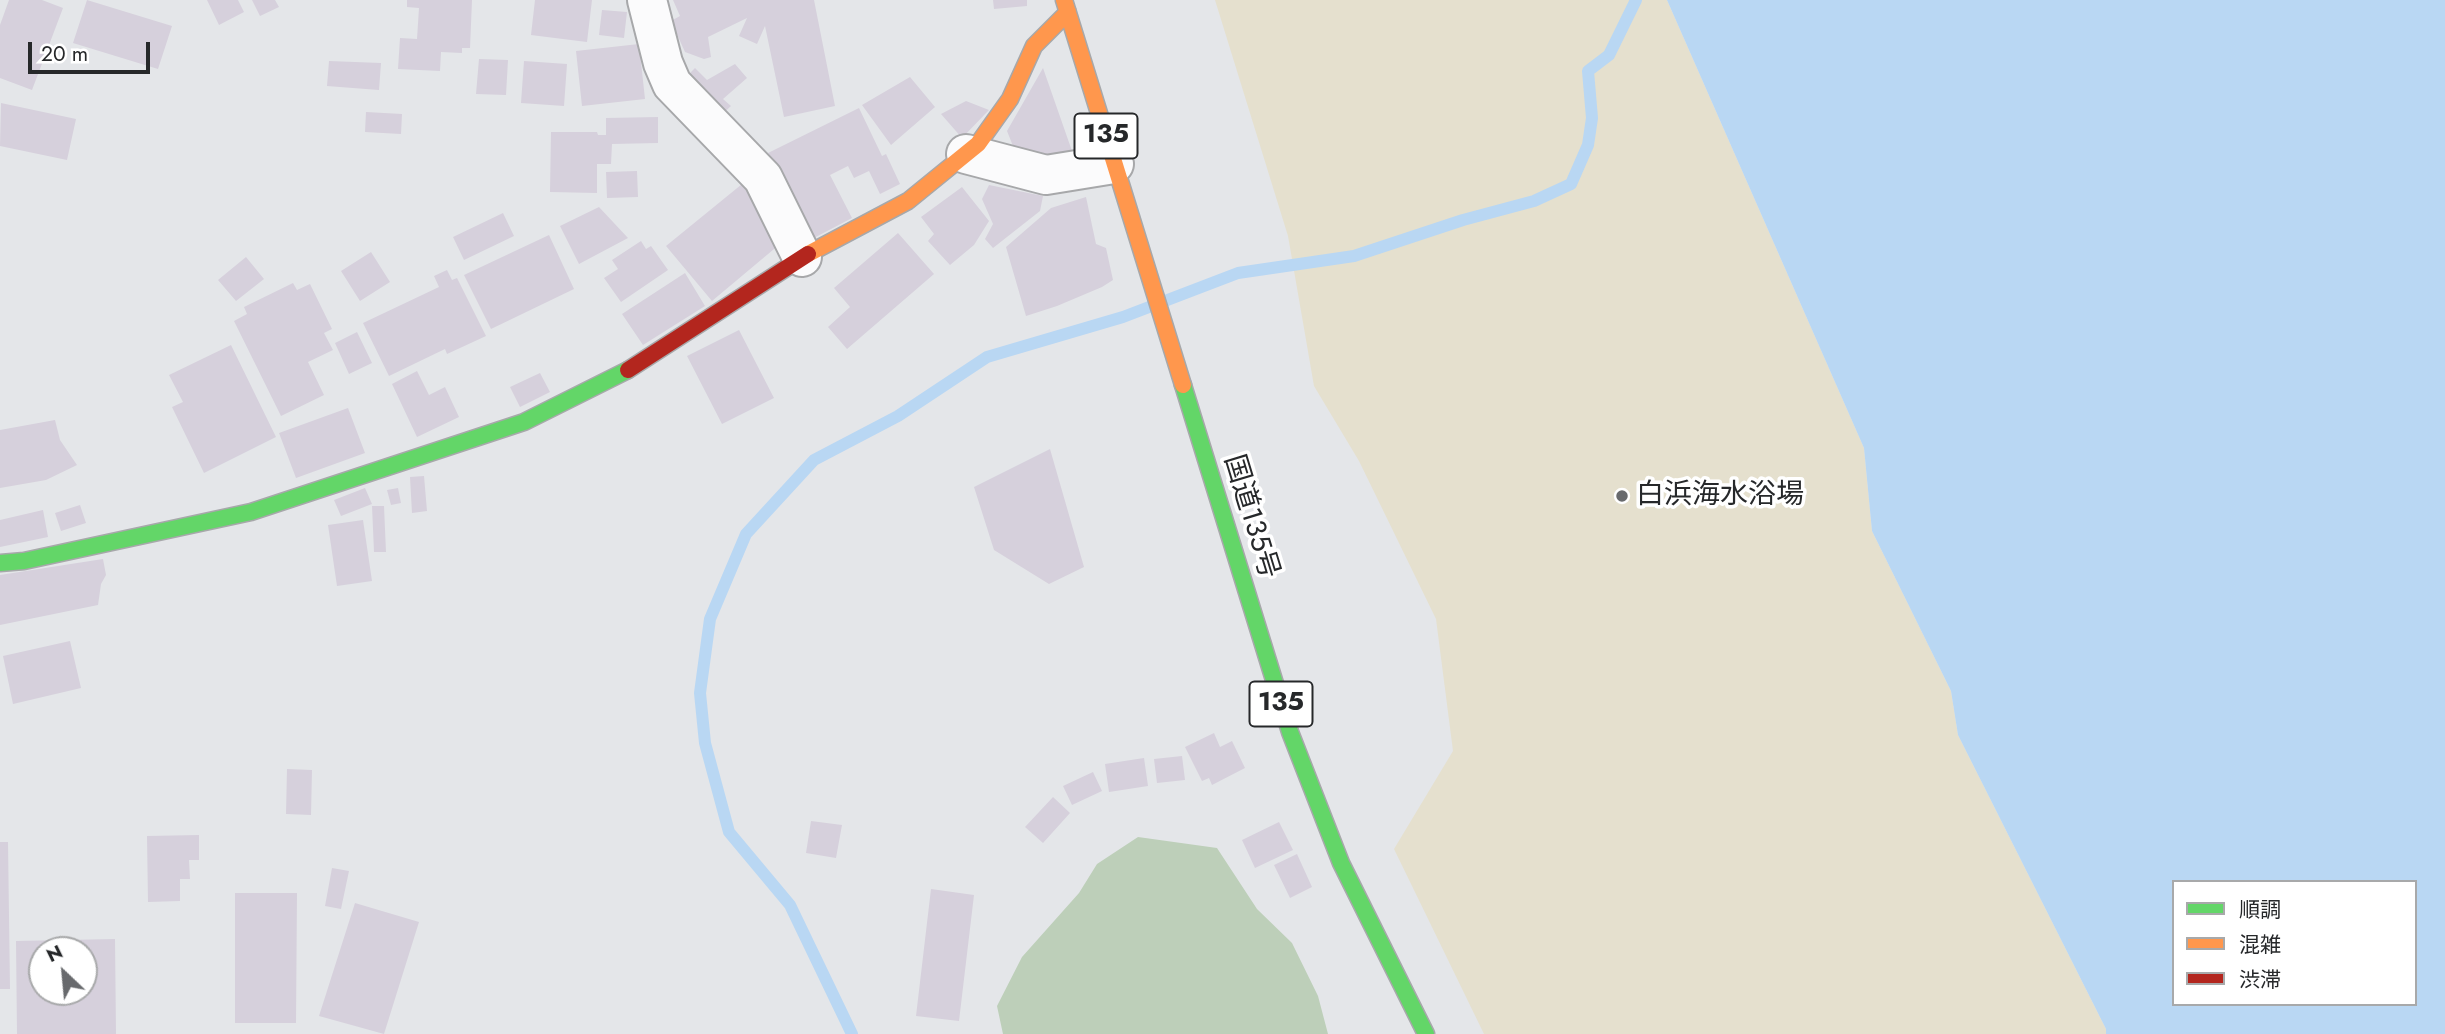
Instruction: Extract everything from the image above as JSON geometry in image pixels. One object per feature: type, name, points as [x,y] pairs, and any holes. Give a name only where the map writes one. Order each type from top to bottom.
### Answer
[{"type":"main road","points":[[0,563],[24,561],[251,512],[524,422],[624,373],[802,257],[908,201],[966,154],[978,144],[1010,99],[1034,46],[1066,6]]},
{"type":"main road","name":"国道135号","points":[[1066,6],[1290,732],[1341,863],[1426,1034]]},
{"type":"street","points":[[647,0],[663,63],[672,84],[763,178],[802,257]]},
{"type":"street","points":[[966,154],[1046,175],[1114,164]]},
{"type":"green space","points":[[1138,837],[1217,848],[1257,909],[1292,943],[1318,996],[1328,1034],[1003,1034],[997,1006],[1022,957],[1079,893],[1097,864]]},
{"type":"sand","name":"白浜海水浴場","points":[[1215,0],[1667,0],[1864,448],[1872,531],[1951,691],[1958,735],[2106,1029],[2106,1034],[1484,1034],[1394,849],[1453,751],[1436,619],[1359,461],[1314,386],[1288,236]]},
{"type":"water","points":[[1667,0],[2445,0],[2445,1034],[2106,1034],[2106,1029],[1958,735],[1951,691],[1872,531],[1864,448]]},
{"type":"building","points":[[9,0],[42,0],[63,8],[32,90],[0,78],[0,25]]},
{"type":"building","points":[[87,0],[172,26],[158,69],[73,43]]},
{"type":"building","points":[[207,0],[238,0],[244,12],[219,25]]},
{"type":"building","points":[[252,0],[275,0],[279,7],[260,16]]},
{"type":"building","points":[[407,0],[472,0],[470,48],[462,48],[462,53],[441,52],[440,71],[398,69],[400,38],[417,39],[419,8],[407,7]]},
{"type":"building","points":[[535,0],[592,0],[587,42],[531,35]]},
{"type":"building","points":[[673,0],[814,0],[835,106],[784,117],[765,26],[757,44],[739,36],[747,18],[708,37],[711,57],[704,59],[685,52],[671,21],[680,16]]},
{"type":"building","points":[[993,0],[1027,0],[1027,6],[994,9]]},
{"type":"building","points":[[602,10],[627,12],[624,38],[599,35]]},
{"type":"building","points":[[639,44],[645,99],[582,106],[576,51]]},
{"type":"building","points":[[479,59],[508,60],[506,95],[476,94]]},
{"type":"building","points":[[329,61],[381,63],[379,90],[327,86]]},
{"type":"building","points":[[524,61],[567,64],[564,106],[521,103]]},
{"type":"building","points":[[735,64],[747,78],[723,99],[731,106],[718,118],[683,80],[695,68],[707,80]]},
{"type":"building","points":[[1043,68],[1072,151],[1047,159],[1013,146],[1007,131]]},
{"type":"building","points":[[910,77],[935,107],[891,145],[862,105]]},
{"type":"building","points":[[966,101],[989,110],[962,138],[941,114]]},
{"type":"building","points":[[1,103],[76,119],[67,160],[0,146]]},
{"type":"building","points":[[859,108],[882,156],[886,154],[900,184],[880,194],[869,171],[854,178],[848,166],[830,175],[852,218],[810,240],[768,153]]},
{"type":"building","points":[[366,112],[402,114],[401,134],[365,132]]},
{"type":"building","points":[[658,117],[658,143],[612,144],[611,164],[597,164],[597,193],[550,192],[551,132],[597,132],[598,135],[606,135],[606,118]]},
{"type":"building","points":[[637,171],[638,197],[607,198],[606,172]]},
{"type":"building","points":[[747,180],[780,244],[712,301],[666,246]]},
{"type":"building","points":[[989,185],[1043,196],[1040,211],[993,248],[985,239],[993,224],[982,199]]},
{"type":"building","points":[[962,187],[989,221],[974,245],[950,265],[928,241],[934,234],[921,217]]},
{"type":"building","points":[[1086,197],[1096,244],[1106,248],[1113,280],[1057,306],[1026,316],[1006,247],[1051,208]]},
{"type":"building","points":[[599,207],[628,238],[579,264],[560,226]]},
{"type":"building","points":[[503,213],[514,236],[464,260],[453,237]]},
{"type":"building","points":[[898,233],[934,274],[847,349],[828,327],[850,307],[834,288]]},
{"type":"building","points":[[549,235],[574,289],[491,329],[464,275]]},
{"type":"building","points":[[641,241],[646,249],[651,246],[668,270],[621,302],[604,278],[618,269],[612,260]]},
{"type":"building","points":[[371,252],[390,282],[360,301],[341,271]]},
{"type":"building","points":[[246,257],[264,279],[236,301],[218,280]]},
{"type":"building","points":[[447,270],[452,280],[457,278],[486,336],[447,354],[445,349],[389,376],[363,323],[439,287],[434,276]]},
{"type":"building","points":[[685,273],[705,306],[643,345],[622,314]]},
{"type":"building","points":[[293,283],[297,290],[310,284],[332,329],[324,333],[333,350],[308,362],[324,395],[281,416],[234,321],[247,314],[244,307]]},
{"type":"building","points":[[739,330],[774,398],[722,424],[687,356]]},
{"type":"building","points":[[357,332],[372,363],[349,374],[335,343]]},
{"type":"building","points":[[231,345],[276,437],[204,473],[172,407],[183,402],[169,375]]},
{"type":"building","points":[[417,371],[429,395],[445,387],[459,417],[417,437],[392,384]]},
{"type":"building","points":[[540,373],[550,392],[520,407],[510,387]]},
{"type":"building","points":[[348,408],[365,453],[296,478],[279,433]]},
{"type":"building","points":[[55,420],[60,440],[77,465],[46,480],[0,488],[0,430]]},
{"type":"building","points":[[1050,449],[1084,567],[1049,584],[994,550],[974,487]]},
{"type":"building","points":[[424,476],[427,511],[412,513],[410,477]]},
{"type":"building","points":[[365,488],[372,504],[341,516],[334,500]]},
{"type":"building","points":[[398,488],[401,503],[391,505],[387,490]]},
{"type":"building","points":[[80,505],[86,523],[61,531],[55,513]]},
{"type":"building","points":[[372,506],[384,506],[386,552],[374,552]]},
{"type":"building","points":[[43,510],[48,537],[0,547],[0,520]]},
{"type":"building","points":[[363,520],[372,581],[337,586],[328,525]]},
{"type":"building","points":[[103,559],[106,575],[101,584],[98,605],[0,625],[0,575]]},
{"type":"building","points":[[70,641],[81,688],[13,704],[3,656]]},
{"type":"building","points":[[1214,733],[1220,747],[1232,741],[1245,768],[1212,785],[1209,778],[1202,781],[1185,747]]},
{"type":"building","points":[[1182,756],[1185,780],[1157,783],[1154,759]]},
{"type":"building","points":[[1144,758],[1148,786],[1109,792],[1105,764]]},
{"type":"building","points":[[287,769],[312,770],[311,815],[286,814]]},
{"type":"building","points":[[1093,772],[1102,791],[1072,805],[1063,786]]},
{"type":"building","points":[[1053,797],[1070,813],[1043,843],[1025,827]]},
{"type":"building","points":[[811,821],[842,825],[836,858],[806,853]]},
{"type":"building","points":[[1279,822],[1293,850],[1255,868],[1242,840]]},
{"type":"building","points":[[199,835],[199,860],[189,860],[190,879],[180,879],[180,901],[148,902],[147,836]]},
{"type":"building","points":[[0,842],[8,842],[10,989],[0,989]]},
{"type":"building","points":[[1297,854],[1312,887],[1290,898],[1274,865]]},
{"type":"building","points":[[332,868],[349,871],[341,909],[325,906]]},
{"type":"building","points":[[931,889],[974,895],[959,1021],[916,1016]]},
{"type":"building","points":[[235,893],[297,893],[296,1023],[235,1023]]},
{"type":"building","points":[[355,903],[419,922],[384,1034],[319,1016]]},
{"type":"building","points":[[98,939],[115,939],[116,1034],[17,1034],[16,941],[28,941],[28,1006],[98,1006]]},
{"type":"waterway","points":[[852,1034],[790,905],[729,832],[705,743],[700,693],[710,619],[746,534],[814,460],[898,416],[987,357],[1123,317],[1238,273],[1354,256],[1463,220],[1534,201],[1571,184],[1588,145],[1592,118],[1588,71],[1609,55],[1636,0]]},
{"type":"traffic: fast","points":[[0,563],[24,561],[251,512],[524,422],[628,370]]},
{"type":"traffic: fast","points":[[1183,385],[1290,732],[1341,863],[1426,1034]]},
{"type":"traffic: slow","points":[[1064,0],[1183,385]]},
{"type":"traffic: slow","points":[[808,254],[908,201],[978,144],[1010,99],[1034,46],[1068,12]]},
{"type":"traffic: jam","points":[[628,370],[808,254]]},
{"type":"place","name":"白浜海水浴場","points":[[1622,496]]}]
